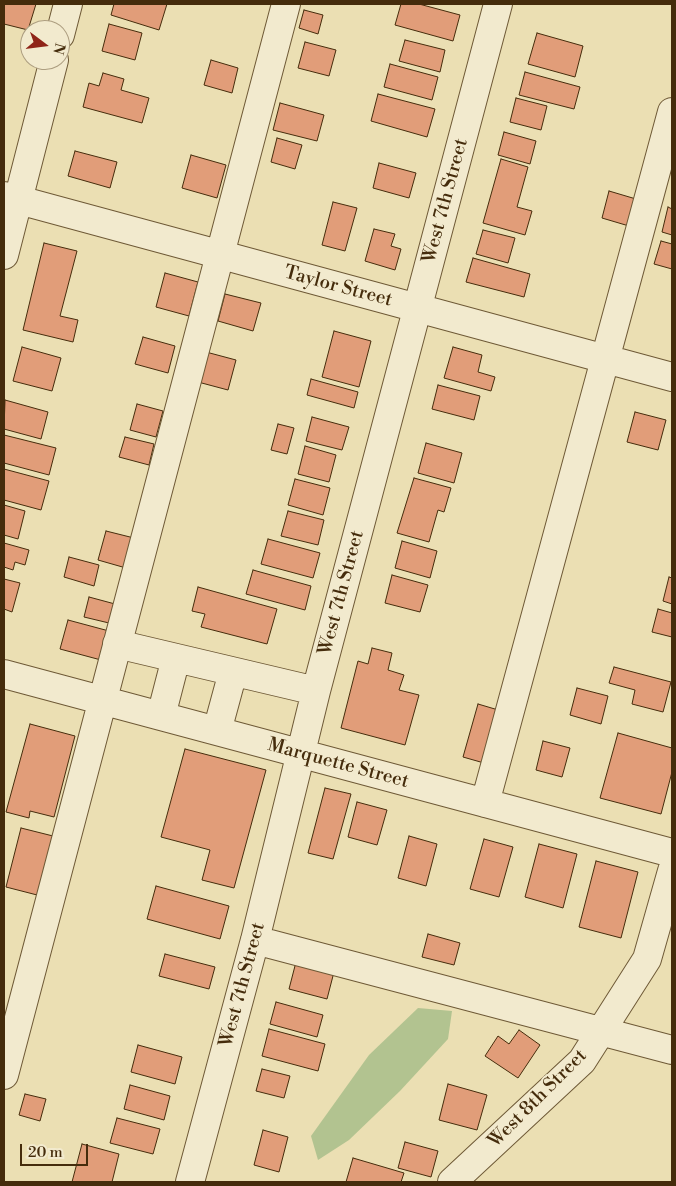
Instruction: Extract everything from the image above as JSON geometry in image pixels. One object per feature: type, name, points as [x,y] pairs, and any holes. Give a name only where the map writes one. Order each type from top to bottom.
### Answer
[{"type":"street","points":[[64,20],[68,4]]},
{"type":"street","points":[[4,1075],[286,4]]},
{"type":"street","name":"West 7th Street","points":[[190,1182],[255,940],[316,691],[498,4]]},
{"type":"street","points":[[4,255],[11,198],[51,70]]},
{"type":"street","points":[[485,803],[672,112]]},
{"type":"street","name":"Taylor Street","points":[[11,198],[672,378]]},
{"type":"street","points":[[117,644],[316,691]]},
{"type":"street","points":[[162,716],[176,658]]},
{"type":"street","points":[[217,731],[233,672]]},
{"type":"street","name":"Marquette Street","points":[[4,674],[672,853]]},
{"type":"street","name":"West 8th Street","points":[[452,1182],[582,1061],[647,959],[672,871]]},
{"type":"street","points":[[255,940],[672,1050]]},
{"type":"green space","points":[[418,1008],[452,1011],[448,1039],[400,1091],[349,1140],[318,1160],[311,1136],[369,1055]]},
{"type":"building","points":[[4,4],[36,4],[31,20],[20,20],[20,28],[4,24]]},
{"type":"building","points":[[114,4],[167,4],[159,30],[111,15]]},
{"type":"building","points":[[401,4],[419,4],[460,15],[453,41],[395,25]]},
{"type":"building","points":[[304,10],[323,15],[318,34],[299,28]]},
{"type":"building","points":[[109,24],[142,33],[135,60],[102,51]]},
{"type":"building","points":[[537,33],[583,46],[575,77],[528,64]]},
{"type":"building","points":[[405,40],[445,50],[440,72],[399,61]]},
{"type":"building","points":[[305,42],[336,50],[329,76],[298,68]]},
{"type":"building","points":[[211,60],[238,68],[232,93],[204,85]]},
{"type":"building","points":[[390,64],[438,77],[432,100],[384,87]]},
{"type":"building","points":[[525,72],[580,87],[574,109],[519,95]]},
{"type":"building","points":[[103,73],[124,79],[121,90],[149,98],[142,123],[83,107],[89,83],[99,86]]},
{"type":"building","points":[[378,94],[435,109],[427,137],[371,121]]},
{"type":"building","points":[[516,98],[547,106],[541,130],[510,122]]},
{"type":"building","points":[[280,103],[324,115],[317,141],[273,130]]},
{"type":"building","points":[[504,132],[536,141],[530,164],[498,155]]},
{"type":"building","points":[[277,138],[302,145],[295,169],[271,162]]},
{"type":"building","points":[[75,151],[117,162],[110,188],[68,176]]},
{"type":"building","points":[[191,155],[226,165],[217,198],[182,188]]},
{"type":"building","points":[[501,159],[528,167],[517,207],[532,211],[525,235],[483,223]]},
{"type":"building","points":[[379,163],[416,173],[409,198],[373,188]]},
{"type":"building","points":[[609,191],[636,199],[629,226],[602,218]]},
{"type":"building","points":[[333,202],[357,208],[345,251],[322,245]]},
{"type":"building","points":[[668,207],[672,209],[672,235],[662,232]]},
{"type":"building","points":[[374,229],[395,234],[391,246],[401,249],[395,270],[365,261]]},
{"type":"building","points":[[483,230],[515,238],[508,263],[476,254]]},
{"type":"building","points":[[661,241],[672,244],[672,269],[654,264]]},
{"type":"building","points":[[44,243],[77,251],[60,316],[78,320],[73,342],[23,330]]},
{"type":"building","points":[[473,258],[530,274],[524,297],[466,282]]},
{"type":"building","points":[[165,273],[198,282],[189,316],[156,307]]},
{"type":"building","points":[[225,294],[261,303],[253,331],[218,321]]},
{"type":"building","points":[[334,331],[371,341],[359,387],[322,377]]},
{"type":"building","points":[[143,337],[175,346],[168,373],[135,364]]},
{"type":"building","points":[[22,347],[61,358],[52,391],[13,381]]},
{"type":"building","points":[[453,347],[482,355],[478,372],[495,377],[491,391],[444,378]]},
{"type":"building","points":[[206,352],[236,360],[228,390],[198,382]]},
{"type":"building","points":[[311,379],[358,392],[354,408],[307,395]]},
{"type":"building","points":[[438,385],[480,396],[474,420],[432,409]]},
{"type":"building","points":[[5,400],[48,412],[41,439],[4,429]]},
{"type":"building","points":[[137,404],[163,411],[156,437],[130,430]]},
{"type":"building","points":[[635,412],[666,420],[658,450],[627,442]]},
{"type":"building","points":[[312,417],[349,427],[342,450],[306,441]]},
{"type":"building","points":[[278,424],[294,428],[287,454],[271,450]]},
{"type":"building","points":[[4,435],[56,448],[49,475],[4,463]]},
{"type":"building","points":[[125,437],[154,444],[149,465],[119,457]]},
{"type":"building","points":[[426,443],[462,453],[454,483],[418,473]]},
{"type":"building","points":[[305,446],[336,455],[329,482],[298,474]]},
{"type":"building","points":[[4,469],[49,481],[41,510],[4,500]]},
{"type":"building","points":[[414,478],[451,488],[444,512],[438,510],[429,542],[397,533]]},
{"type":"building","points":[[295,479],[330,488],[323,515],[288,505]]},
{"type":"building","points":[[4,505],[25,511],[18,539],[4,535]]},
{"type":"building","points":[[288,511],[324,520],[318,545],[281,536]]},
{"type":"building","points":[[106,531],[134,538],[126,568],[98,560]]},
{"type":"building","points":[[268,539],[320,553],[313,578],[261,564]]},
{"type":"building","points":[[402,541],[437,551],[430,578],[395,568]]},
{"type":"building","points":[[4,543],[29,550],[25,565],[15,562],[13,570],[4,567]]},
{"type":"building","points":[[69,557],[99,565],[94,586],[64,577]]},
{"type":"building","points":[[253,570],[311,586],[305,610],[246,594]]},
{"type":"building","points":[[392,575],[428,585],[420,612],[385,603]]},
{"type":"building","points":[[669,577],[672,578],[672,604],[663,601]]},
{"type":"building","points":[[4,579],[20,583],[12,612],[4,609]]},
{"type":"building","points":[[198,587],[277,609],[267,644],[201,627],[205,614],[192,611]]},
{"type":"building","points":[[89,597],[115,604],[109,623],[84,617]]},
{"type":"building","points":[[658,609],[672,613],[672,637],[652,632]]},
{"type":"building","points":[[68,620],[109,631],[101,660],[60,649]]},
{"type":"building","points":[[372,648],[392,653],[388,670],[404,675],[399,690],[419,695],[405,745],[341,728],[358,661],[368,664]]},
{"type":"building","points":[[614,667],[671,682],[663,712],[632,704],[635,690],[609,683]]},
{"type":"building","points":[[577,688],[608,696],[601,724],[570,715]]},
{"type":"building","points":[[478,704],[505,712],[491,765],[463,757]]},
{"type":"building","points":[[30,724],[75,736],[54,817],[30,811],[29,818],[6,812]]},
{"type":"building","points":[[618,733],[672,748],[672,772],[661,814],[600,798]]},
{"type":"building","points":[[543,741],[570,748],[562,777],[536,770]]},
{"type":"building","points":[[185,749],[266,770],[234,888],[202,880],[210,850],[161,837]]},
{"type":"building","points":[[325,788],[351,794],[333,859],[308,853]]},
{"type":"building","points":[[357,802],[387,810],[377,845],[348,837]]},
{"type":"building","points":[[21,828],[57,837],[41,896],[6,887]]},
{"type":"building","points":[[409,836],[437,844],[426,886],[398,878]]},
{"type":"building","points":[[484,839],[513,847],[499,897],[470,889]]},
{"type":"building","points":[[539,844],[577,854],[563,908],[525,897]]},
{"type":"building","points":[[596,861],[638,872],[621,938],[579,927]]},
{"type":"building","points":[[156,886],[229,906],[220,939],[147,919]]},
{"type":"building","points":[[428,934],[460,943],[454,965],[422,957]]},
{"type":"building","points":[[165,954],[215,967],[209,989],[159,976]]},
{"type":"building","points":[[296,962],[334,972],[327,999],[289,989]]},
{"type":"building","points":[[276,1002],[323,1015],[317,1037],[270,1024]]},
{"type":"building","points":[[269,1029],[325,1044],[318,1071],[262,1056]]},
{"type":"building","points":[[519,1030],[540,1045],[518,1078],[485,1056],[498,1036],[509,1044]]},
{"type":"building","points":[[138,1045],[182,1057],[175,1084],[131,1072]]},
{"type":"building","points":[[262,1069],[290,1076],[284,1098],[256,1091]]},
{"type":"building","points":[[448,1084],[487,1095],[477,1130],[439,1120]]},
{"type":"building","points":[[130,1085],[170,1096],[164,1120],[124,1109]]},
{"type":"building","points":[[25,1094],[46,1099],[40,1121],[19,1115]]},
{"type":"building","points":[[117,1118],[160,1129],[153,1154],[110,1143]]},
{"type":"building","points":[[263,1130],[288,1137],[279,1172],[254,1165]]},
{"type":"building","points":[[405,1142],[438,1151],[431,1177],[398,1168]]},
{"type":"building","points":[[82,1144],[119,1154],[112,1182],[72,1182]]},
{"type":"building","points":[[353,1158],[404,1173],[401,1182],[346,1182]]}]
